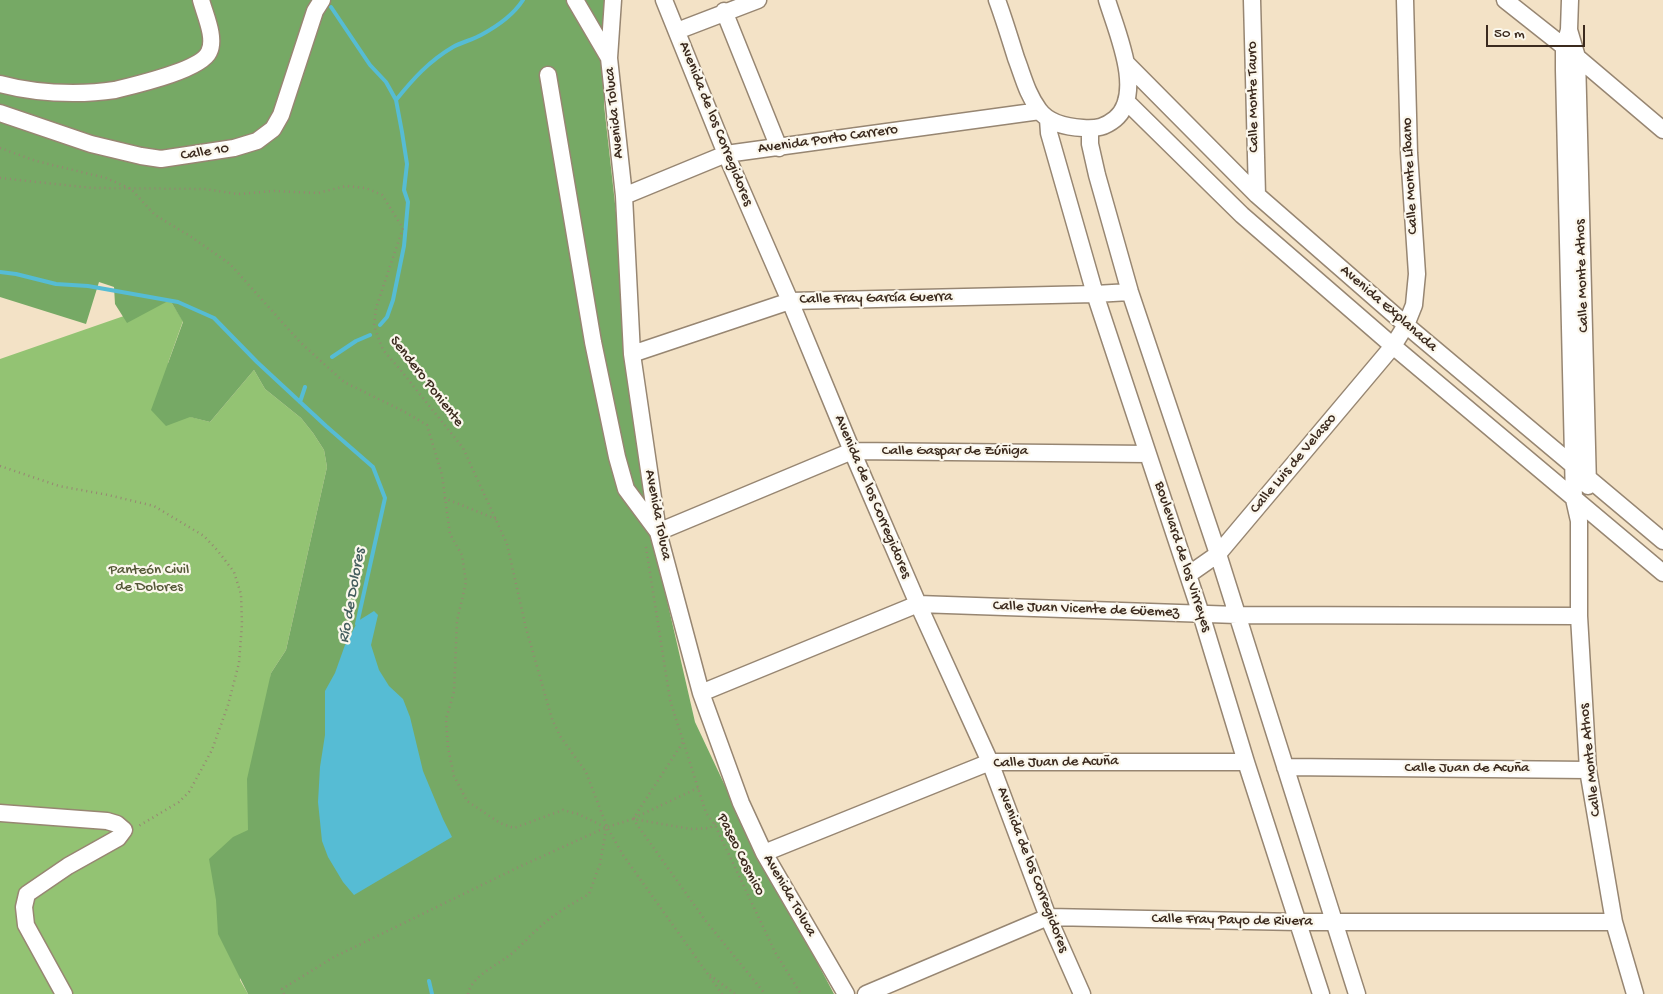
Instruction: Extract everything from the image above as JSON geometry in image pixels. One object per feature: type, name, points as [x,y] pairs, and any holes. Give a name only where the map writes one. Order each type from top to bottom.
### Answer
[{"type":"street","points":[[0,84],[72,93],[113,90],[179,72],[205,59],[210,51],[211,34],[201,0]]},
{"type":"street","name":"Calle 10","points":[[0,112],[91,144],[161,159],[234,148],[257,141],[273,129],[281,115],[315,11],[322,0]]},
{"type":"street","points":[[575,0],[609,58]]},
{"type":"street","name":"Avenida Toluca","points":[[613,0],[609,58],[624,196],[632,354],[658,532],[701,693],[740,803],[764,853],[846,994]]},
{"type":"street","name":"Avenida de los Corregidores","points":[[664,0],[726,154],[790,301],[852,451],[918,604],[990,762],[1048,917],[1082,994]]},
{"type":"street","points":[[677,31],[758,0]]},
{"type":"street","points":[[997,0],[1028,92],[1044,115],[1070,127],[1090,129],[1106,126],[1119,115],[1126,101],[1129,84],[1126,63],[1107,0]]},
{"type":"street","name":"Calle Monte Tauro","points":[[1252,0],[1257,194]]},
{"type":"street","name":"Calle Monte Líbano","points":[[1393,346],[1406,325],[1414,305],[1416,274],[1409,153],[1405,0]]},
{"type":"street","points":[[1506,0],[1533,20],[1663,130]]},
{"type":"street","name":"Calle Monte Athos","points":[[1570,0],[1569,30],[1589,480],[1580,510]]},
{"type":"street","points":[[724,12],[779,148]]},
{"type":"street","name":"Calle Monte Athos","points":[[1570,52],[1574,466],[1580,510],[1579,616],[1588,770],[1614,922],[1635,994]]},
{"type":"street","name":"Avenida Explanada","points":[[1126,63],[1257,194],[1406,325],[1663,541]]},
{"type":"street","points":[[548,75],[593,342],[617,457],[626,490],[658,532]]},
{"type":"street","name":"Avenida Explanada","points":[[1126,101],[1242,215],[1580,510],[1663,572]]},
{"type":"street","name":"Avenida Porto Carrero","points":[[624,196],[726,154],[1044,115]]},
{"type":"street","name":"Boulevard de los Virreyes","points":[[1044,115],[1095,294],[1201,614],[1246,762],[1321,994]]},
{"type":"street","points":[[1090,129],[1090,144],[1097,175],[1130,292],[1218,554],[1357,994]]},
{"type":"street","name":"Calle Fray García Guerra","points":[[632,354],[790,301],[1130,292]]},
{"type":"street","name":"Calle Luis de Velasco","points":[[1188,575],[1218,554],[1393,346]]},
{"type":"street","name":"Calle Gaspar de Zúñiga","points":[[658,532],[852,451],[1148,454]]},
{"type":"street","name":"Calle Juan Vicente de Güemez","points":[[701,693],[918,604],[1237,615],[1579,616]]},
{"type":"street","name":"Calle Juan de Acuña","points":[[764,853],[990,762],[1246,762]]},
{"type":"street","name":"Calle Juan de Acuña","points":[[1285,767],[1588,770]]},
{"type":"street","points":[[0,814],[107,821],[117,824],[124,830],[118,838],[68,866],[27,894],[24,907],[26,924],[64,994]]},
{"type":"street","name":"Calle Fray Payo de Rivera","points":[[866,994],[1048,917],[1298,922],[1614,922]]},
{"type":"path","points":[[0,148],[36,161],[106,178],[131,189],[155,215],[190,236],[230,264],[300,342],[344,382],[427,425],[442,475],[450,534],[462,555],[466,582],[457,621],[454,692],[446,719],[448,748],[454,776],[467,801],[500,823],[514,828],[563,810],[578,814],[607,828]]},
{"type":"path","name":"Sendero Poniente","points":[[0,178],[92,188],[205,189],[238,194],[274,191],[318,193],[346,186],[366,188],[382,195],[403,228],[376,308],[374,326],[383,350],[463,448],[507,544],[526,628],[552,719],[560,736],[586,772],[607,828],[623,855],[707,972]]},
{"type":"path","points":[[0,466],[59,486],[108,494],[154,506],[204,536],[234,572],[241,594],[242,624],[239,663],[228,705],[212,750],[189,792],[179,802],[134,828],[124,830]]},
{"type":"path","points":[[444,498],[496,519]]},
{"type":"path","name":"Paseo Cosmico","points":[[646,546],[670,700],[706,813],[715,825],[775,952],[801,994]]},
{"type":"path","points":[[633,819],[684,742]]},
{"type":"path","points":[[284,994],[282,989],[334,957],[521,866],[607,828],[633,819],[698,788]]},
{"type":"path","points":[[633,819],[691,829],[710,828],[736,809],[740,803]]},
{"type":"path","points":[[633,819],[705,920],[765,994]]},
{"type":"path","points":[[468,994],[468,989],[488,968],[507,957],[542,925],[562,910],[589,894],[600,864],[607,828]]},
{"type":"path","points":[[707,972],[722,994]]},
{"type":"path","points":[[707,972],[735,994]]},
{"type":"green space","points":[[0,0],[606,0],[604,105],[652,535],[695,722],[736,809],[834,994],[248,994],[218,934],[216,900],[209,859],[233,837],[248,830],[247,779],[271,673],[286,650],[327,467],[324,450],[301,418],[265,389],[254,370],[210,422],[190,417],[166,426],[151,410],[183,322],[170,300],[127,323],[115,304],[114,287],[99,282],[86,324],[0,297]]},
{"type":"green space","name":"Panteón Civil de Dolores","points":[[170,300],[183,321],[168,363],[191,417],[210,422],[254,370],[265,389],[301,418],[313,433],[324,450],[327,467],[286,650],[271,673],[240,980],[248,994],[0,994],[0,359]]},
{"type":"water","points":[[374,611],[378,615],[371,645],[379,670],[389,686],[403,699],[410,717],[423,771],[452,837],[354,895],[343,882],[328,857],[322,841],[318,802],[320,767],[325,735],[325,691],[335,673],[345,645],[358,621]]},
{"type":"waterway","points":[[396,100],[436,58],[453,47],[478,37],[493,28],[510,15],[523,0]]},
{"type":"waterway","points":[[331,7],[370,65],[386,82],[396,100],[407,164],[404,190],[408,202],[404,246],[393,300],[387,317],[380,325]]},
{"type":"waterway","points":[[0,272],[56,284],[88,286],[178,302],[214,318],[257,362],[373,467],[385,498],[357,624]]},
{"type":"waterway","points":[[332,357],[356,341],[370,335]]},
{"type":"waterway","points":[[300,402],[305,387]]},
{"type":"waterway","name":"Río de Dolores","points":[[429,981],[432,994]]}]
